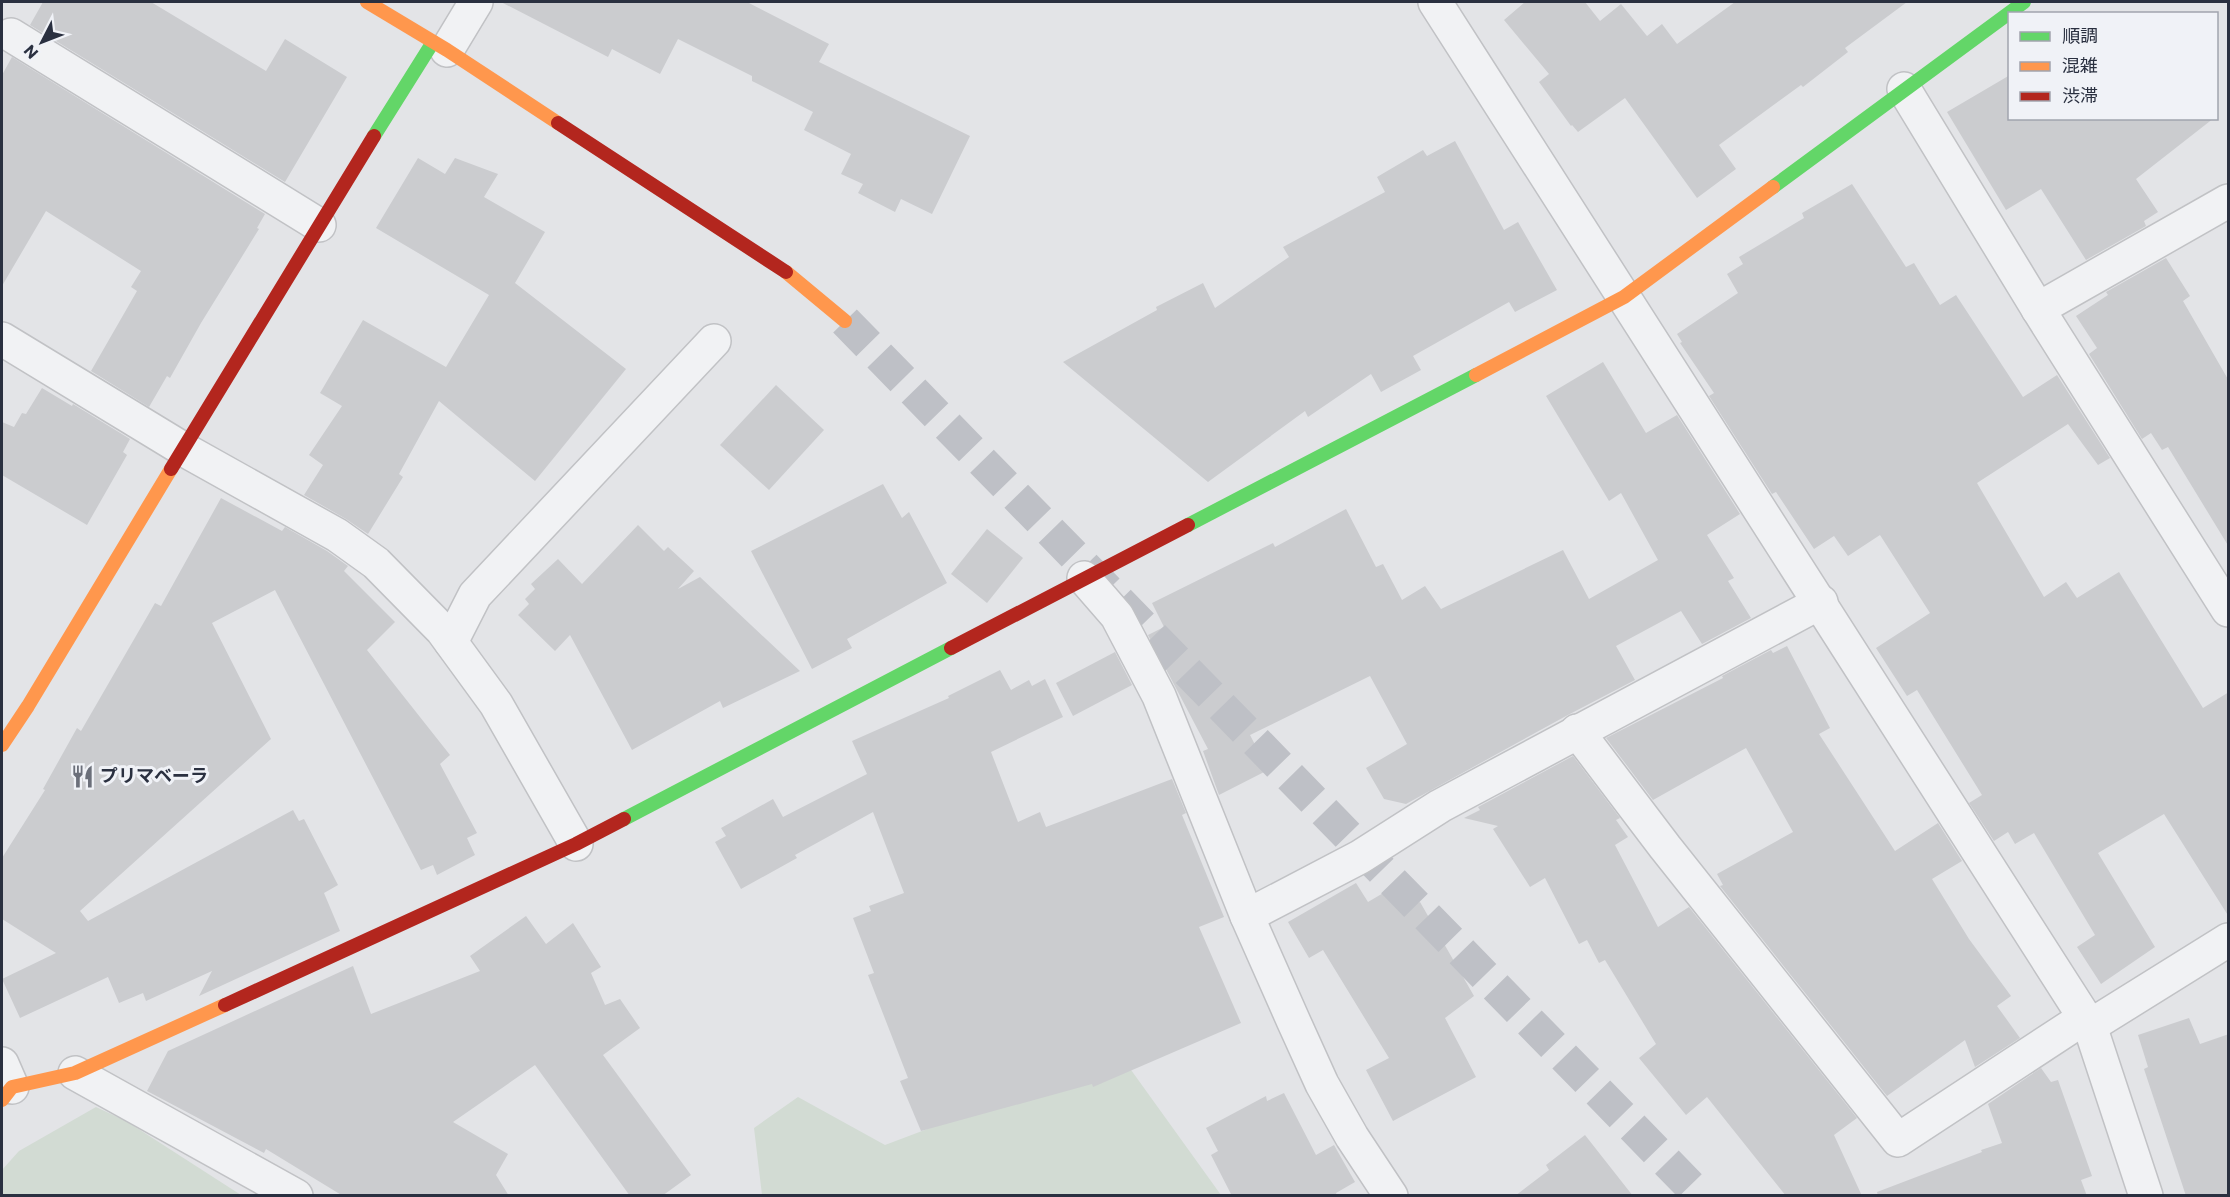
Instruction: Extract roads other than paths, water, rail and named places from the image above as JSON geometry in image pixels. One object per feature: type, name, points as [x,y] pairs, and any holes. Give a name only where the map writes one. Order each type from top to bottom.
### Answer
[{"type":"street","points":[[367,2],[440,46],[789,274],[845,321]]},
{"type":"street","points":[[2,745],[28,706],[319,225],[440,46],[476,2]]},
{"type":"street","points":[[1436,2],[2087,1022],[2146,1196]]},
{"type":"street","points":[[2010,12],[2024,2]]},
{"type":"street","points":[[5,1084],[75,1073],[576,844],[1624,297],[2008,14]]},
{"type":"street","points":[[11,35],[319,225]]},
{"type":"street","points":[[1904,90],[2038,309],[2229,610]]},
{"type":"street","points":[[2038,309],[2229,201]]},
{"type":"street","points":[[2,339],[183,449],[337,535],[376,562],[442,630],[496,704],[576,844]]},
{"type":"street","points":[[451,642],[475,596],[714,341]]},
{"type":"street","points":[[1084,578],[1117,616],[1159,696],[1247,916],[1322,1084],[1352,1137],[1390,1196]]},
{"type":"street","points":[[1247,916],[1360,857],[1440,806],[1577,731],[1821,602]]},
{"type":"street","points":[[1577,731],[1665,847],[1898,1140],[2087,1022],[2229,940]]},
{"type":"street","points":[[75,1073],[296,1196]]},
{"type":"tunnel","points":[[845,321],[1700,1196]]},
{"type":"place","name":"プリマベーラ","points":[[82,776]]}]
